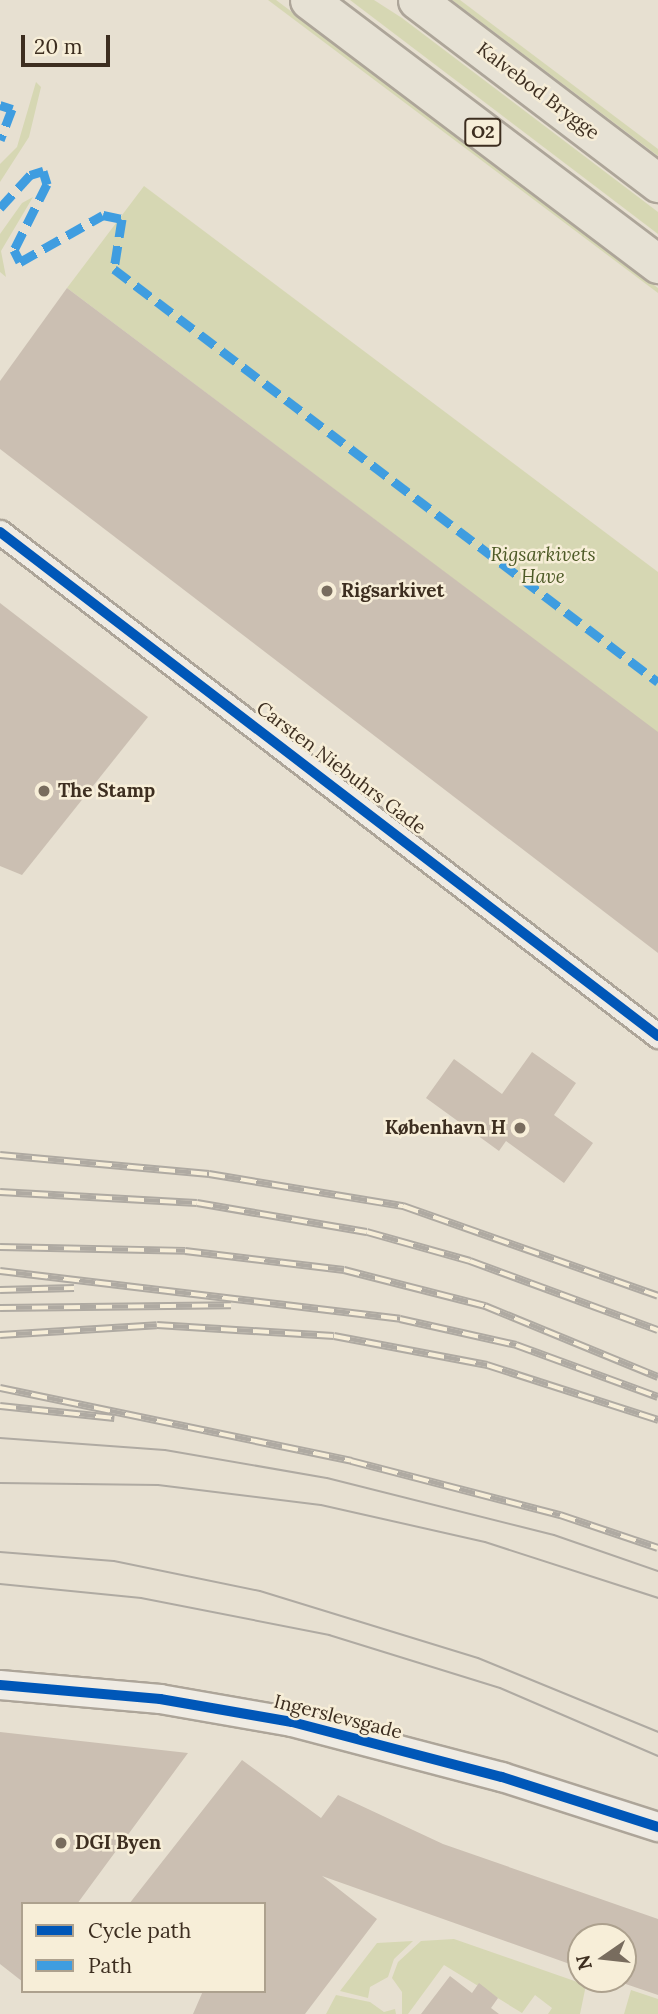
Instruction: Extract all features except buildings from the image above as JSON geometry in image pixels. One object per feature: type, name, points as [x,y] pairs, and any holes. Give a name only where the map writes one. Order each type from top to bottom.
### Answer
[{"type":"main road","name":"O2","points":[[309,0],[658,264]]},
{"type":"main road","name":"Kalvebod Brygge","points":[[418,0],[658,183]]},
{"type":"street","name":"Carsten Niebuhrs Gade","points":[[0,532],[658,1036]]},
{"type":"street","name":"Ingerslevsgade","points":[[0,1685],[160,1699],[292,1722],[502,1777],[658,1827]]},
{"type":"green space","points":[[268,0],[276,0],[470,145],[658,288],[658,293]]},
{"type":"green space","points":[[350,0],[374,0],[402,18],[658,212],[658,234]]},
{"type":"green space","points":[[452,0],[460,0],[658,149],[658,156]]},
{"type":"green space","points":[[36,82],[41,87],[29,137],[0,182],[0,164],[17,147]]},
{"type":"green space","name":"Rigsarkivets Have","points":[[144,186],[658,572],[658,733],[67,288]]},
{"type":"green space","points":[[33,197],[1,251],[6,277],[0,272],[0,234],[22,203]]},
{"type":"green space","points":[[454,1939],[567,1978],[567,1993],[584,1993],[580,2014],[548,2014],[552,2008],[535,1995],[522,2013],[444,1965],[408,2014],[402,2014],[402,1992],[392,1978],[398,1962],[421,1941]]},
{"type":"green space","points":[[413,1941],[394,1959],[388,1977],[370,1987],[368,1998],[340,1991],[377,1943]]},
{"type":"green space","points":[[637,1992],[658,1999],[658,2014],[624,2014],[630,1993]]},
{"type":"green space","points":[[336,1995],[370,2002],[384,2012],[395,2009],[396,2014],[326,2014]]},
{"type":"tram line","points":[[0,1438],[165,1450],[327,1478],[554,1535],[658,1571]]},
{"type":"tram line","points":[[0,1483],[158,1485],[321,1505],[485,1542],[658,1598]]},
{"type":"tram line","points":[[0,1552],[114,1561],[260,1591],[478,1658],[658,1732]]},
{"type":"tram line","points":[[0,1584],[141,1598],[329,1635],[500,1688],[658,1756]]},
{"type":"railway","points":[[0,1155],[209,1174],[403,1206],[658,1296]]},
{"type":"railway","points":[[0,1192],[197,1203],[367,1232],[470,1261],[658,1330]]},
{"type":"railway","points":[[0,1247],[185,1251],[344,1270],[485,1306],[658,1377]]},
{"type":"railway","points":[[0,1271],[400,1319],[516,1345],[658,1397]]},
{"type":"railway","points":[[0,1290],[74,1288]]},
{"type":"railway","points":[[0,1308],[231,1305]]},
{"type":"railway","points":[[0,1335],[157,1325],[334,1336],[487,1365],[658,1420]]},
{"type":"railway","points":[[0,1388],[351,1461],[560,1515],[658,1548]]},
{"type":"railway","points":[[0,1406],[114,1418]]},
{"type":"marked path","points":[[0,105],[12,109],[0,140]]},
{"type":"marked path","points":[[0,208],[30,175],[43,171],[47,184],[14,250],[20,262],[103,215],[122,219],[114,269],[658,682]]},
{"type":"cycle path","points":[[0,532],[658,1036]]},
{"type":"cycle path","points":[[0,1685],[160,1699],[292,1722],[502,1777],[658,1827]]},
{"type":"place","name":"Rigsarkivet","points":[[327,591]]},
{"type":"place","name":"The Stamp","points":[[44,791]]},
{"type":"place","name":"København H","points":[[520,1128]]},
{"type":"place","name":"DGI Byen","points":[[61,1843]]}]
